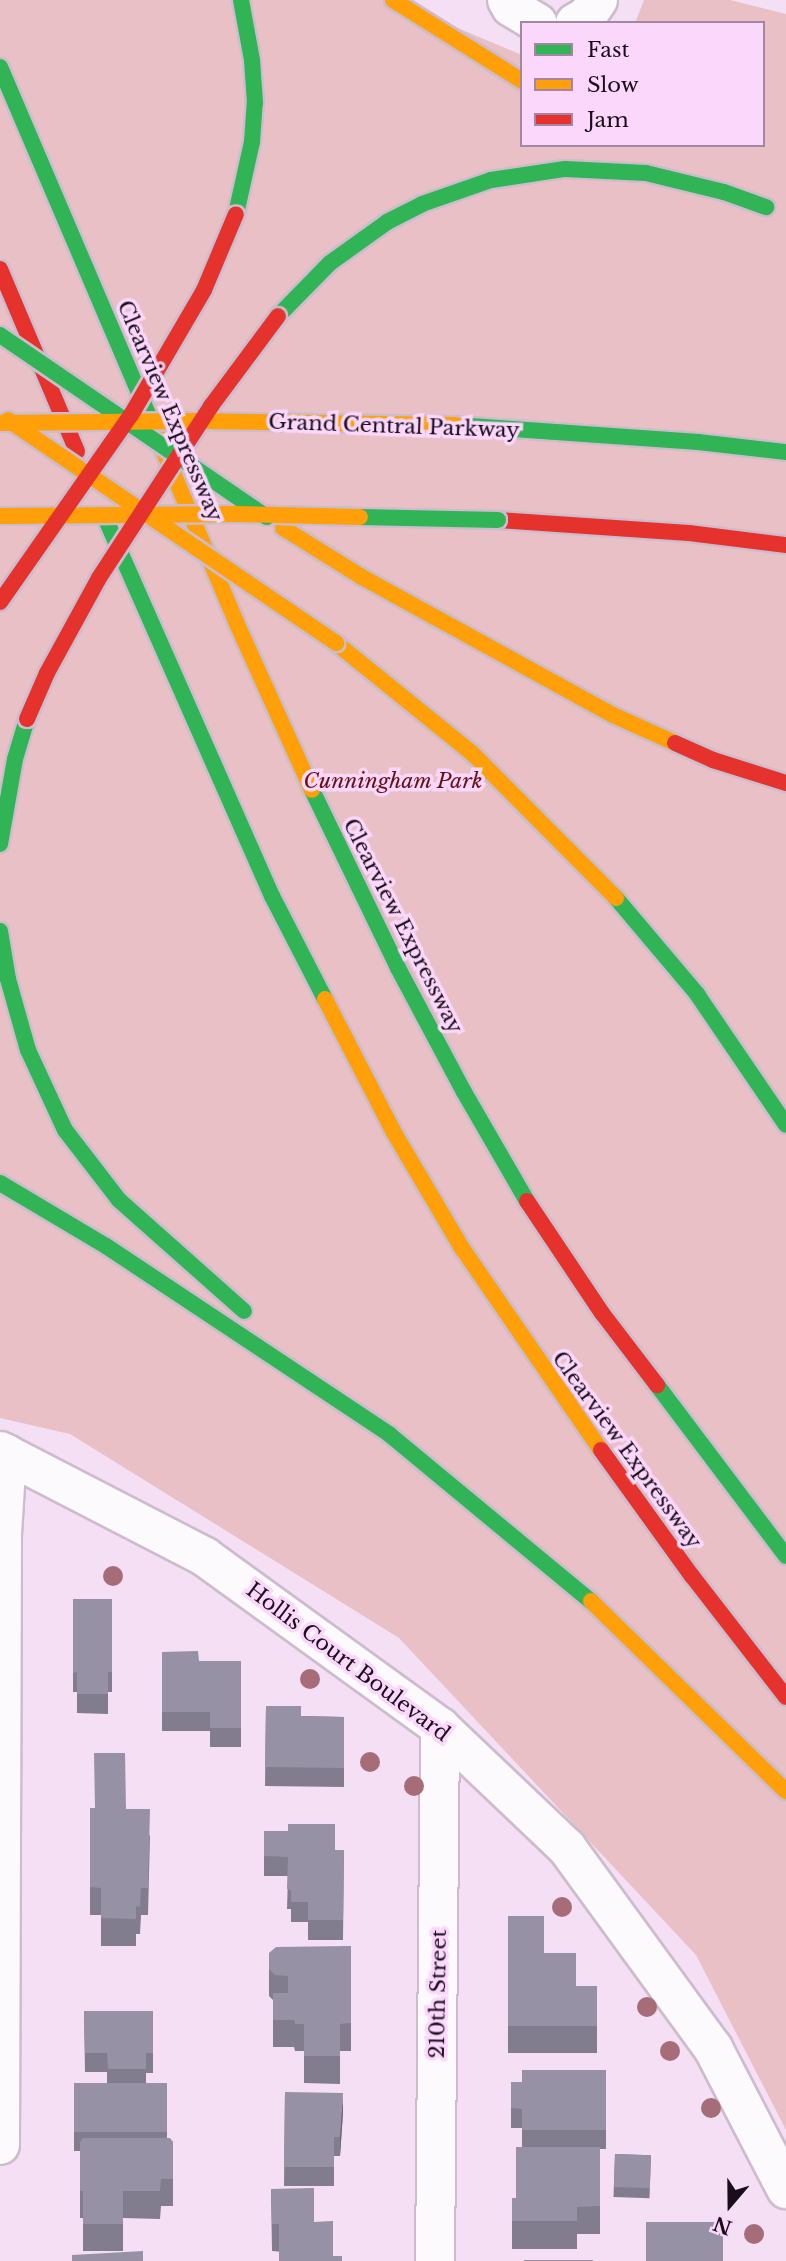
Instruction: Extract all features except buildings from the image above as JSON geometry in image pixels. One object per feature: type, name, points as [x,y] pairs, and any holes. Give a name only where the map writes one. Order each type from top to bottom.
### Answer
[{"type":"highway","points":[[0,602],[131,415],[197,302],[236,214],[252,142],[255,103],[252,60],[241,0]]},
{"type":"highway","points":[[393,0],[520,79]]},
{"type":"highway","name":"Clearview Expressway","points":[[0,67],[253,659],[345,861],[404,979],[464,1092],[531,1207],[618,1335],[786,1556]]},
{"type":"highway","points":[[681,164],[786,217]]},
{"type":"highway","points":[[0,844],[15,759],[27,719],[47,673],[99,578],[211,406],[278,316],[330,263],[387,222],[422,204],[491,180],[565,169],[618,170],[684,181],[765,207]]},
{"type":"highway","name":"Clearview Expressway","points":[[0,269],[216,775],[272,896],[393,1131],[462,1248],[536,1359],[684,1565],[786,1697]]},
{"type":"highway","points":[[0,335],[284,528],[360,576],[613,715],[713,760],[786,783]]},
{"type":"highway","points":[[0,415],[336,643],[473,754],[597,876],[697,994],[786,1125]]},
{"type":"highway","name":"Grand Central Parkway","points":[[0,423],[211,421],[456,425],[684,441],[786,452]]},
{"type":"highway","points":[[0,516],[237,514],[498,520],[689,533],[786,545]]},
{"type":"highway","points":[[0,931],[8,978],[27,1050],[65,1130],[119,1200],[252,1318]]},
{"type":"highway","points":[[0,1183],[106,1246],[290,1366],[390,1436]]},
{"type":"highway","points":[[273,1336],[390,1436],[548,1563],[625,1631],[786,1791]]},
{"type":"street","points":[[507,0],[511,7],[535,21]]},
{"type":"street","points":[[578,21],[587,16],[598,0]]},
{"type":"street","points":[[0,2145],[4,1452]]},
{"type":"street","name":"Hollis Court Boulevard","points":[[4,1452],[205,1557],[440,1727],[567,1848],[713,2048],[786,2189]]},
{"type":"street","name":"210th Street","points":[[435,2261],[440,1727]]},
{"type":"green space","name":"Cunningham Park","points":[[0,0],[391,0],[520,54],[520,147],[765,147],[765,21],[636,21],[644,0],[730,0],[786,14],[786,2130],[696,1955],[399,1638],[70,1434],[0,1418]]},
{"type":"traffic: fast","points":[[236,214],[252,142],[255,103],[252,60],[241,0]]},
{"type":"traffic: fast","points":[[0,67],[153,426]]},
{"type":"traffic: fast","points":[[278,316],[330,263],[387,222],[422,204],[491,180],[565,169],[646,173],[724,192],[766,207]]},
{"type":"traffic: fast","points":[[0,335],[267,517]]},
{"type":"traffic: fast","points":[[456,425],[698,442],[786,452]]},
{"type":"traffic: fast","points":[[360,517],[498,520]]},
{"type":"traffic: fast","points":[[107,522],[272,896],[325,999]]},
{"type":"traffic: fast","points":[[0,844],[15,759],[27,719]]},
{"type":"traffic: fast","points":[[312,790],[398,968],[464,1092],[527,1201]]},
{"type":"traffic: fast","points":[[616,898],[697,994],[786,1125]]},
{"type":"traffic: fast","points":[[0,931],[8,979],[28,1050],[65,1130],[119,1200],[244,1311]]},
{"type":"traffic: fast","points":[[0,1183],[106,1246],[390,1435],[591,1601]]},
{"type":"traffic: fast","points":[[657,1385],[786,1556]]},
{"type":"traffic: slow","points":[[393,0],[520,80]]},
{"type":"traffic: slow","points":[[8,420],[336,643]]},
{"type":"traffic: slow","points":[[0,423],[197,421],[456,425]]},
{"type":"traffic: slow","points":[[153,426],[237,624],[312,790]]},
{"type":"traffic: slow","points":[[0,516],[237,514],[360,517]]},
{"type":"traffic: slow","points":[[283,528],[360,576],[613,715],[675,743]]},
{"type":"traffic: slow","points":[[336,643],[473,754],[616,898]]},
{"type":"traffic: slow","points":[[325,999],[393,1131],[462,1248],[601,1450]]},
{"type":"traffic: slow","points":[[591,1601],[786,1791]]},
{"type":"traffic: jam","points":[[0,602],[131,415],[204,290],[236,214]]},
{"type":"traffic: jam","points":[[0,269],[77,451]]},
{"type":"traffic: jam","points":[[27,719],[47,673],[99,578],[211,406],[278,316]]},
{"type":"traffic: jam","points":[[498,520],[689,533],[786,545]]},
{"type":"traffic: jam","points":[[675,743],[713,760],[786,783]]},
{"type":"traffic: jam","points":[[527,1201],[602,1313],[657,1385]]},
{"type":"traffic: jam","points":[[601,1450],[692,1576],[786,1697]]}]
